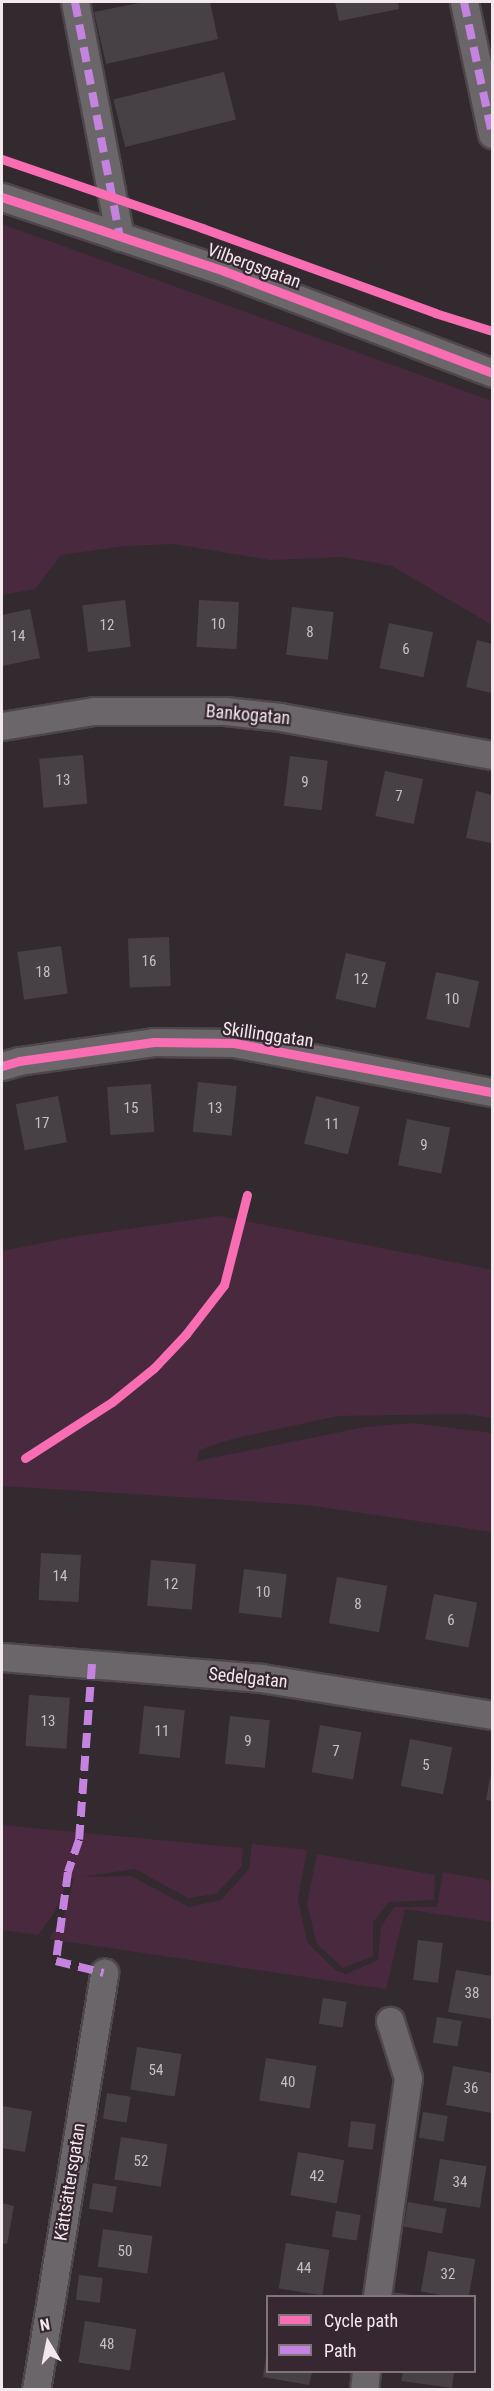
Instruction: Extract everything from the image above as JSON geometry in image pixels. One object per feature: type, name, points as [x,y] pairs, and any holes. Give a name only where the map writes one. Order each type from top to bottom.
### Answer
[{"type":"street","points":[[75,2],[120,237]]},
{"type":"street","points":[[464,2],[492,134]]},
{"type":"street","name":"Vilbergsgatan","points":[[2,197],[224,271],[492,373]]},
{"type":"street","name":"Bankogatan","points":[[2,726],[94,711],[225,711],[280,717],[492,755]]},
{"type":"street","name":"Skillinggatan","points":[[2,1065],[18,1060],[154,1042],[234,1043],[492,1092]]},
{"type":"street","name":"Sedelgatan","points":[[2,1657],[261,1678],[492,1715]]},
{"type":"street","name":"Kättsättersgatan","points":[[36,2390],[104,1973]]},
{"type":"street","points":[[377,2295],[408,2078],[390,2021]]},
{"type":"street","points":[[364,2390],[366,2373]]},
{"type":"shaded area","points":[[2,224],[492,401],[492,625],[392,566],[343,557],[270,560],[174,544],[125,546],[61,555],[35,589],[2,595]]},
{"type":"shaded area","points":[[220,1216],[492,1270],[492,1418],[464,1414],[338,1416],[232,1439],[199,1450],[197,1461],[365,1427],[412,1423],[492,1433],[492,1532],[307,1505],[2,1486],[2,1251],[78,1236]]},
{"type":"shaded area","points":[[2,1825],[243,1848],[242,1866],[216,1894],[188,1898],[135,1869],[82,1877],[131,1876],[189,1907],[221,1900],[249,1869],[252,1844],[307,1850],[298,1899],[307,1942],[335,1970],[346,1974],[378,1960],[381,1927],[394,1907],[437,1907],[443,1872],[492,1881],[492,1922],[405,1909],[386,1989],[49,1939],[65,1913],[74,1878],[69,1879],[54,1913],[38,1935],[2,1930]]},
{"type":"shaded area","points":[[317,1854],[435,1875],[434,1900],[389,1902],[373,1922],[373,1956],[343,1968],[317,1944],[307,1904]]},
{"type":"building","points":[[144,2],[210,2],[218,39],[106,64],[94,12]]},
{"type":"building","points":[[335,2],[398,2],[399,9],[339,21]]},
{"type":"building","points":[[224,72],[236,120],[125,147],[113,100]]},
{"type":"building","points":[[125,600],[131,647],[88,652],[82,605]]},
{"type":"building","points":[[199,600],[239,602],[236,649],[197,647]]},
{"type":"building","points":[[292,607],[334,612],[328,660],[286,655]]},
{"type":"building","points":[[30,609],[40,658],[2,666],[2,615]]},
{"type":"building","points":[[389,623],[433,632],[423,677],[379,668]]},
{"type":"building","points":[[477,640],[492,644],[492,693],[466,687]]},
{"type":"building","points":[[83,755],[87,804],[43,808],[39,759]]},
{"type":"building","points":[[290,756],[328,761],[322,810],[284,806]]},
{"type":"building","points":[[385,771],[423,779],[414,824],[375,816]]},
{"type":"building","points":[[476,791],[492,795],[492,843],[466,838]]},
{"type":"building","points":[[169,937],[171,986],[130,987],[128,938]]},
{"type":"building","points":[[61,946],[68,994],[24,1000],[17,952]]},
{"type":"building","points":[[346,953],[386,962],[375,1008],[335,999]]},
{"type":"building","points":[[436,972],[479,981],[469,1028],[426,1019]]},
{"type":"building","points":[[198,1082],[237,1086],[232,1136],[193,1132]]},
{"type":"building","points":[[151,1084],[154,1132],[110,1135],[107,1087]]},
{"type":"building","points":[[58,1096],[67,1142],[25,1150],[16,1104]]},
{"type":"building","points":[[316,1096],[360,1107],[348,1154],[304,1144]]},
{"type":"building","points":[[407,1119],[450,1127],[441,1174],[398,1165]]},
{"type":"building","points":[[41,1553],[81,1555],[78,1602],[39,1600]]},
{"type":"building","points":[[151,1560],[196,1564],[192,1610],[147,1606]]},
{"type":"building","points":[[244,1569],[287,1574],[281,1618],[239,1613]]},
{"type":"building","points":[[337,1577],[387,1586],[379,1632],[329,1623]]},
{"type":"building","points":[[434,1594],[477,1602],[468,1648],[425,1639]]},
{"type":"building","points":[[29,1695],[70,1698],[66,1749],[25,1746]]},
{"type":"building","points":[[144,1706],[185,1710],[180,1758],[139,1754]]},
{"type":"building","points":[[230,1716],[270,1720],[265,1768],[225,1764]]},
{"type":"building","points":[[320,1725],[361,1732],[353,1780],[312,1772]]},
{"type":"building","points":[[410,1739],[452,1747],[443,1794],[401,1786]]},
{"type":"building","points":[[492,1773],[492,1801],[486,1800]]},
{"type":"building","points":[[418,1940],[443,1943],[438,1983],[413,1980]]},
{"type":"building","points":[[456,1970],[492,1976],[492,2019],[448,2012]]},
{"type":"building","points":[[323,1998],[347,2002],[343,2027],[319,2024]]},
{"type":"building","points":[[437,2017],[462,2021],[458,2047],[433,2043]]},
{"type":"building","points":[[137,2047],[181,2054],[175,2097],[130,2089]]},
{"type":"building","points":[[266,2058],[316,2066],[310,2108],[259,2100]]},
{"type":"building","points":[[453,2066],[492,2073],[492,2113],[446,2105]]},
{"type":"building","points":[[107,2093],[131,2097],[127,2122],[103,2119]]},
{"type":"building","points":[[2,2106],[32,2111],[25,2152],[2,2148]]},
{"type":"building","points":[[423,2112],[448,2116],[444,2142],[419,2138]]},
{"type":"building","points":[[351,2121],[376,2124],[373,2150],[348,2147]]},
{"type":"building","points":[[121,2137],[167,2144],[161,2187],[114,2179]]},
{"type":"building","points":[[298,2152],[344,2160],[337,2203],[290,2195]]},
{"type":"building","points":[[440,2159],[486,2166],[480,2208],[433,2200]]},
{"type":"building","points":[[93,2183],[117,2187],[113,2212],[89,2209]]},
{"type":"building","points":[[408,2202],[446,2209],[442,2233],[404,2227]]},
{"type":"building","points":[[2,2203],[14,2206],[7,2244],[2,2243]]},
{"type":"building","points":[[336,2211],[361,2215],[357,2241],[332,2237]]},
{"type":"building","points":[[103,2229],[153,2236],[147,2274],[98,2267]]},
{"type":"building","points":[[286,2243],[329,2250],[322,2295],[279,2288]]},
{"type":"building","points":[[428,2251],[475,2259],[469,2295],[441,2295],[421,2291]]},
{"type":"building","points":[[79,2275],[103,2278],[100,2303],[76,2300]]},
{"type":"building","points":[[392,2292],[413,2295],[391,2295]]},
{"type":"building","points":[[85,2321],[136,2329],[130,2371],[78,2362]]},
{"type":"building","points":[[266,2356],[266,2373],[312,2373],[309,2385],[263,2377]]},
{"type":"building","points":[[403,2373],[454,2373],[452,2388],[401,2381]]},
{"type":"marked path","points":[[75,2],[120,237]]},
{"type":"marked path","points":[[464,2],[492,134]]},
{"type":"marked path","points":[[92,1664],[79,1840],[68,1872],[56,1961],[104,1973]]},
{"type":"cycle path","points":[[2,159],[202,228],[435,313],[492,331]]},
{"type":"cycle path","points":[[2,197],[224,271],[492,373]]},
{"type":"cycle path","points":[[2,1066],[19,1061],[154,1042],[234,1043],[492,1092]]},
{"type":"cycle path","points":[[25,1458],[112,1402],[154,1368],[186,1334],[224,1285],[247,1195]]}]
